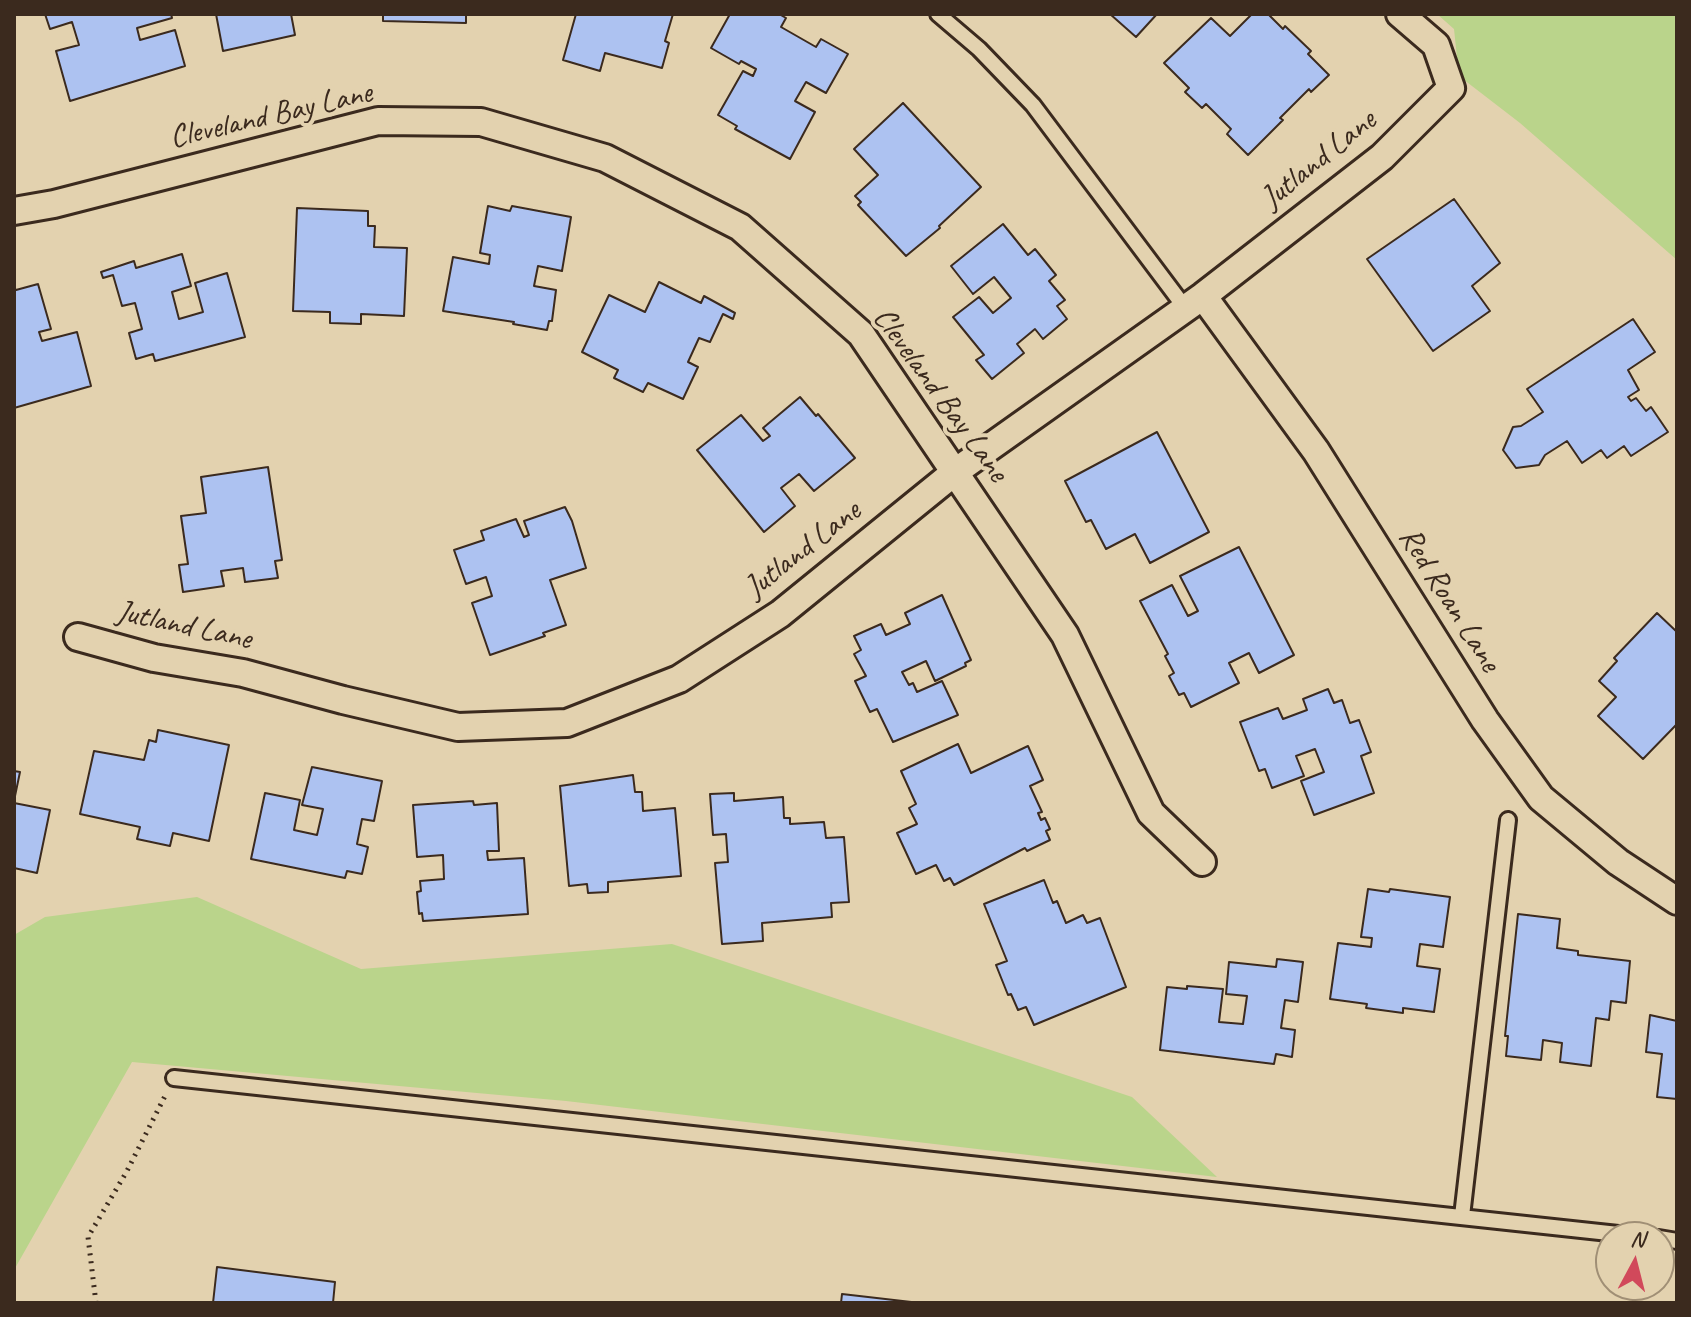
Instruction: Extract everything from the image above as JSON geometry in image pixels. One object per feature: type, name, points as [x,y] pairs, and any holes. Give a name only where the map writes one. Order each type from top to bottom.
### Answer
[{"type":"street","name":"Jutland Lane","points":[[78,637],[154,658],[243,673],[458,727],[567,723],[679,679],[780,614],[955,472],[1194,303],[1382,157],[1451,88],[1436,45],[1400,14]]},
{"type":"street","name":"Cleveland Bay Lane","points":[[14,211],[54,204],[378,121],[481,122],[605,158],[740,227],[861,334],[1065,635],[1151,813],[1202,862]]},
{"type":"street","name":"Red Roan Lane","points":[[1194,303],[1316,451],[1485,720],[1541,798],[1618,862],[1677,901]]},
{"type":"lane","points":[[938,14],[979,49],[1033,105],[1194,303]]},
{"type":"lane","points":[[1462,1216],[1508,820]]},
{"type":"lane","points":[[174,1078],[1595,1231]]},
{"type":"path","points":[[96,1303],[88,1237],[127,1171],[174,1078]]},
{"type":"green space","points":[[1437,14],[1677,14],[1677,260],[1520,123],[1459,76],[1454,29]]},
{"type":"green space","points":[[197,897],[361,969],[672,944],[1132,1097],[1217,1177],[566,1101],[132,1062],[14,1270],[14,935],[45,917]]},
{"type":"building","points":[[45,14],[171,14],[172,18],[137,28],[140,40],[175,30],[185,66],[70,101],[56,51],[79,45],[72,22],[50,29]]},
{"type":"building","points":[[216,14],[291,14],[295,35],[223,51]]},
{"type":"building","points":[[383,14],[466,14],[466,23],[383,21]]},
{"type":"building","points":[[576,14],[673,14],[665,41],[669,43],[662,68],[605,53],[600,71],[563,60]]},
{"type":"building","points":[[730,14],[779,14],[786,18],[781,27],[816,47],[821,39],[848,54],[826,93],[806,82],[795,101],[815,112],[790,159],[735,129],[737,126],[718,115],[743,71],[753,76],[756,69],[741,61],[739,64],[711,48]]},
{"type":"building","points":[[1110,14],[1157,14],[1136,37]]},
{"type":"building","points":[[1252,14],[1268,14],[1283,29],[1285,26],[1311,51],[1308,54],[1329,75],[1311,92],[1309,89],[1248,155],[1227,134],[1231,129],[1206,104],[1202,108],[1185,92],[1189,88],[1164,63],[1211,18],[1230,36]]},
{"type":"building","points":[[903,103],[981,187],[940,228],[906,256],[858,205],[861,202],[855,196],[878,175],[854,149]]},
{"type":"building","points":[[1454,199],[1500,263],[1472,286],[1490,311],[1433,351],[1367,259]]},
{"type":"building","points":[[488,206],[510,211],[512,206],[571,217],[562,271],[538,266],[534,286],[556,290],[552,321],[549,321],[547,330],[443,311],[453,257],[489,264],[490,255],[480,253]]},
{"type":"building","points":[[297,208],[368,211],[368,226],[375,226],[374,247],[407,248],[404,316],[361,314],[361,324],[330,323],[330,312],[293,311]]},
{"type":"building","points":[[1003,224],[1028,255],[1035,249],[1056,275],[1049,281],[1065,300],[1057,306],[1067,319],[1043,339],[1035,329],[1017,344],[1024,353],[992,379],[976,360],[984,355],[953,317],[979,297],[993,313],[1011,298],[994,277],[973,294],[951,266]]},
{"type":"building","points":[[182,254],[191,286],[172,292],[179,319],[203,312],[195,283],[227,273],[245,337],[155,361],[153,354],[136,359],[129,333],[142,329],[135,303],[122,306],[113,275],[103,278],[101,272],[134,261],[136,268]]},
{"type":"building","points":[[659,282],[701,303],[704,296],[735,313],[733,319],[723,314],[710,342],[699,338],[688,362],[698,367],[683,399],[648,383],[643,392],[614,378],[618,370],[582,352],[609,295],[645,312]]},
{"type":"building","points":[[38,284],[51,329],[39,332],[42,341],[77,332],[91,386],[14,408],[14,288]]},
{"type":"building","points":[[1633,319],[1655,352],[1628,370],[1639,390],[1628,397],[1631,401],[1636,398],[1646,411],[1651,407],[1668,432],[1631,456],[1624,446],[1607,458],[1601,450],[1582,463],[1567,441],[1545,455],[1539,465],[1516,468],[1503,450],[1513,427],[1521,426],[1543,412],[1527,389]]},
{"type":"building","points":[[800,397],[855,458],[814,491],[799,474],[781,488],[795,506],[764,532],[697,450],[741,415],[763,441],[770,436],[763,428]]},
{"type":"building","points":[[1157,432],[1209,532],[1150,563],[1135,534],[1106,549],[1091,520],[1086,522],[1065,481]]},
{"type":"building","points":[[268,467],[282,560],[275,561],[278,578],[245,582],[243,568],[221,571],[224,586],[183,592],[179,565],[188,564],[181,516],[206,513],[201,477]]},
{"type":"building","points":[[565,507],[586,568],[550,580],[566,625],[543,633],[545,636],[490,655],[472,603],[492,596],[486,577],[466,584],[454,550],[484,540],[481,531],[516,519],[524,537],[529,535],[524,521]]},
{"type":"building","points":[[1239,547],[1294,655],[1259,673],[1249,653],[1229,663],[1239,683],[1191,707],[1184,693],[1179,695],[1169,676],[1174,673],[1165,656],[1168,654],[1140,601],[1172,585],[1188,616],[1198,611],[1180,576]]},
{"type":"building","points":[[942,595],[971,660],[965,663],[966,666],[935,681],[926,661],[902,672],[917,692],[942,681],[958,715],[893,742],[877,709],[870,712],[855,681],[866,676],[854,654],[861,650],[854,636],[881,624],[886,635],[910,624],[905,613]]},
{"type":"building","points":[[1657,613],[1677,632],[1677,724],[1643,759],[1598,716],[1616,697],[1599,681],[1617,661],[1614,658]]},
{"type":"building","points":[[1328,689],[1334,703],[1342,700],[1350,723],[1359,720],[1371,752],[1361,756],[1374,793],[1314,815],[1301,781],[1324,772],[1315,749],[1296,756],[1304,776],[1272,788],[1265,769],[1259,771],[1240,722],[1278,708],[1283,719],[1307,710],[1303,699]]},
{"type":"building","points":[[158,730],[229,745],[209,841],[173,833],[170,846],[137,839],[140,827],[80,814],[94,751],[144,760],[149,740],[156,742]]},
{"type":"building","points":[[958,744],[971,773],[1028,746],[1043,780],[1030,786],[1042,812],[1038,813],[1041,820],[1045,818],[1050,829],[1046,831],[1050,840],[1027,851],[1025,848],[954,885],[950,878],[944,881],[936,865],[916,874],[897,833],[917,824],[909,808],[916,804],[901,771]]},
{"type":"building","points":[[312,767],[382,781],[374,821],[362,819],[357,844],[368,847],[362,874],[347,871],[345,878],[251,859],[265,793],[300,800],[294,830],[317,835],[323,809],[302,805]]},
{"type":"building","points":[[14,771],[20,772],[15,796],[14,796]]},
{"type":"building","points":[[633,775],[635,792],[642,792],[643,811],[675,808],[681,876],[608,882],[608,892],[588,893],[587,884],[569,886],[560,786]]},
{"type":"building","points":[[734,793],[734,801],[783,797],[784,818],[790,818],[790,824],[824,822],[826,838],[844,837],[849,902],[831,903],[832,917],[762,923],[763,941],[722,944],[715,863],[728,862],[726,834],[713,835],[710,794]]},
{"type":"building","points":[[473,801],[474,805],[497,803],[499,851],[487,851],[488,860],[524,858],[528,914],[423,921],[422,913],[419,914],[417,892],[421,891],[420,881],[444,879],[443,855],[417,857],[413,805]]},
{"type":"building","points":[[14,803],[50,810],[37,873],[14,868]]},
{"type":"building","points":[[1044,880],[1053,903],[1057,901],[1066,923],[1083,915],[1087,923],[1100,918],[1126,987],[1034,1025],[1026,1007],[1018,1010],[1011,994],[1008,995],[996,965],[1007,961],[984,904]]},
{"type":"building","points":[[1368,889],[1450,897],[1443,947],[1420,944],[1417,966],[1440,969],[1434,1012],[1403,1008],[1403,1013],[1330,999],[1338,943],[1371,947],[1372,938],[1361,937]]},
{"type":"building","points":[[1518,914],[1560,919],[1557,948],[1578,951],[1578,955],[1630,961],[1626,1003],[1611,1001],[1609,1020],[1596,1018],[1591,1066],[1560,1062],[1562,1043],[1543,1040],[1541,1060],[1506,1056],[1508,1036],[1505,1036]]},
{"type":"building","points":[[1277,959],[1303,962],[1298,1002],[1285,1000],[1281,1028],[1295,1030],[1292,1057],[1276,1054],[1274,1064],[1160,1050],[1167,987],[1223,989],[1219,1022],[1243,1024],[1247,996],[1226,994],[1229,962],[1276,967]]},
{"type":"building","points":[[1650,1015],[1677,1021],[1677,1099],[1657,1097],[1662,1054],[1646,1052]]},
{"type":"building","points":[[217,1267],[335,1282],[333,1303],[213,1303]]},
{"type":"building","points":[[842,1294],[920,1303],[841,1303]]}]
